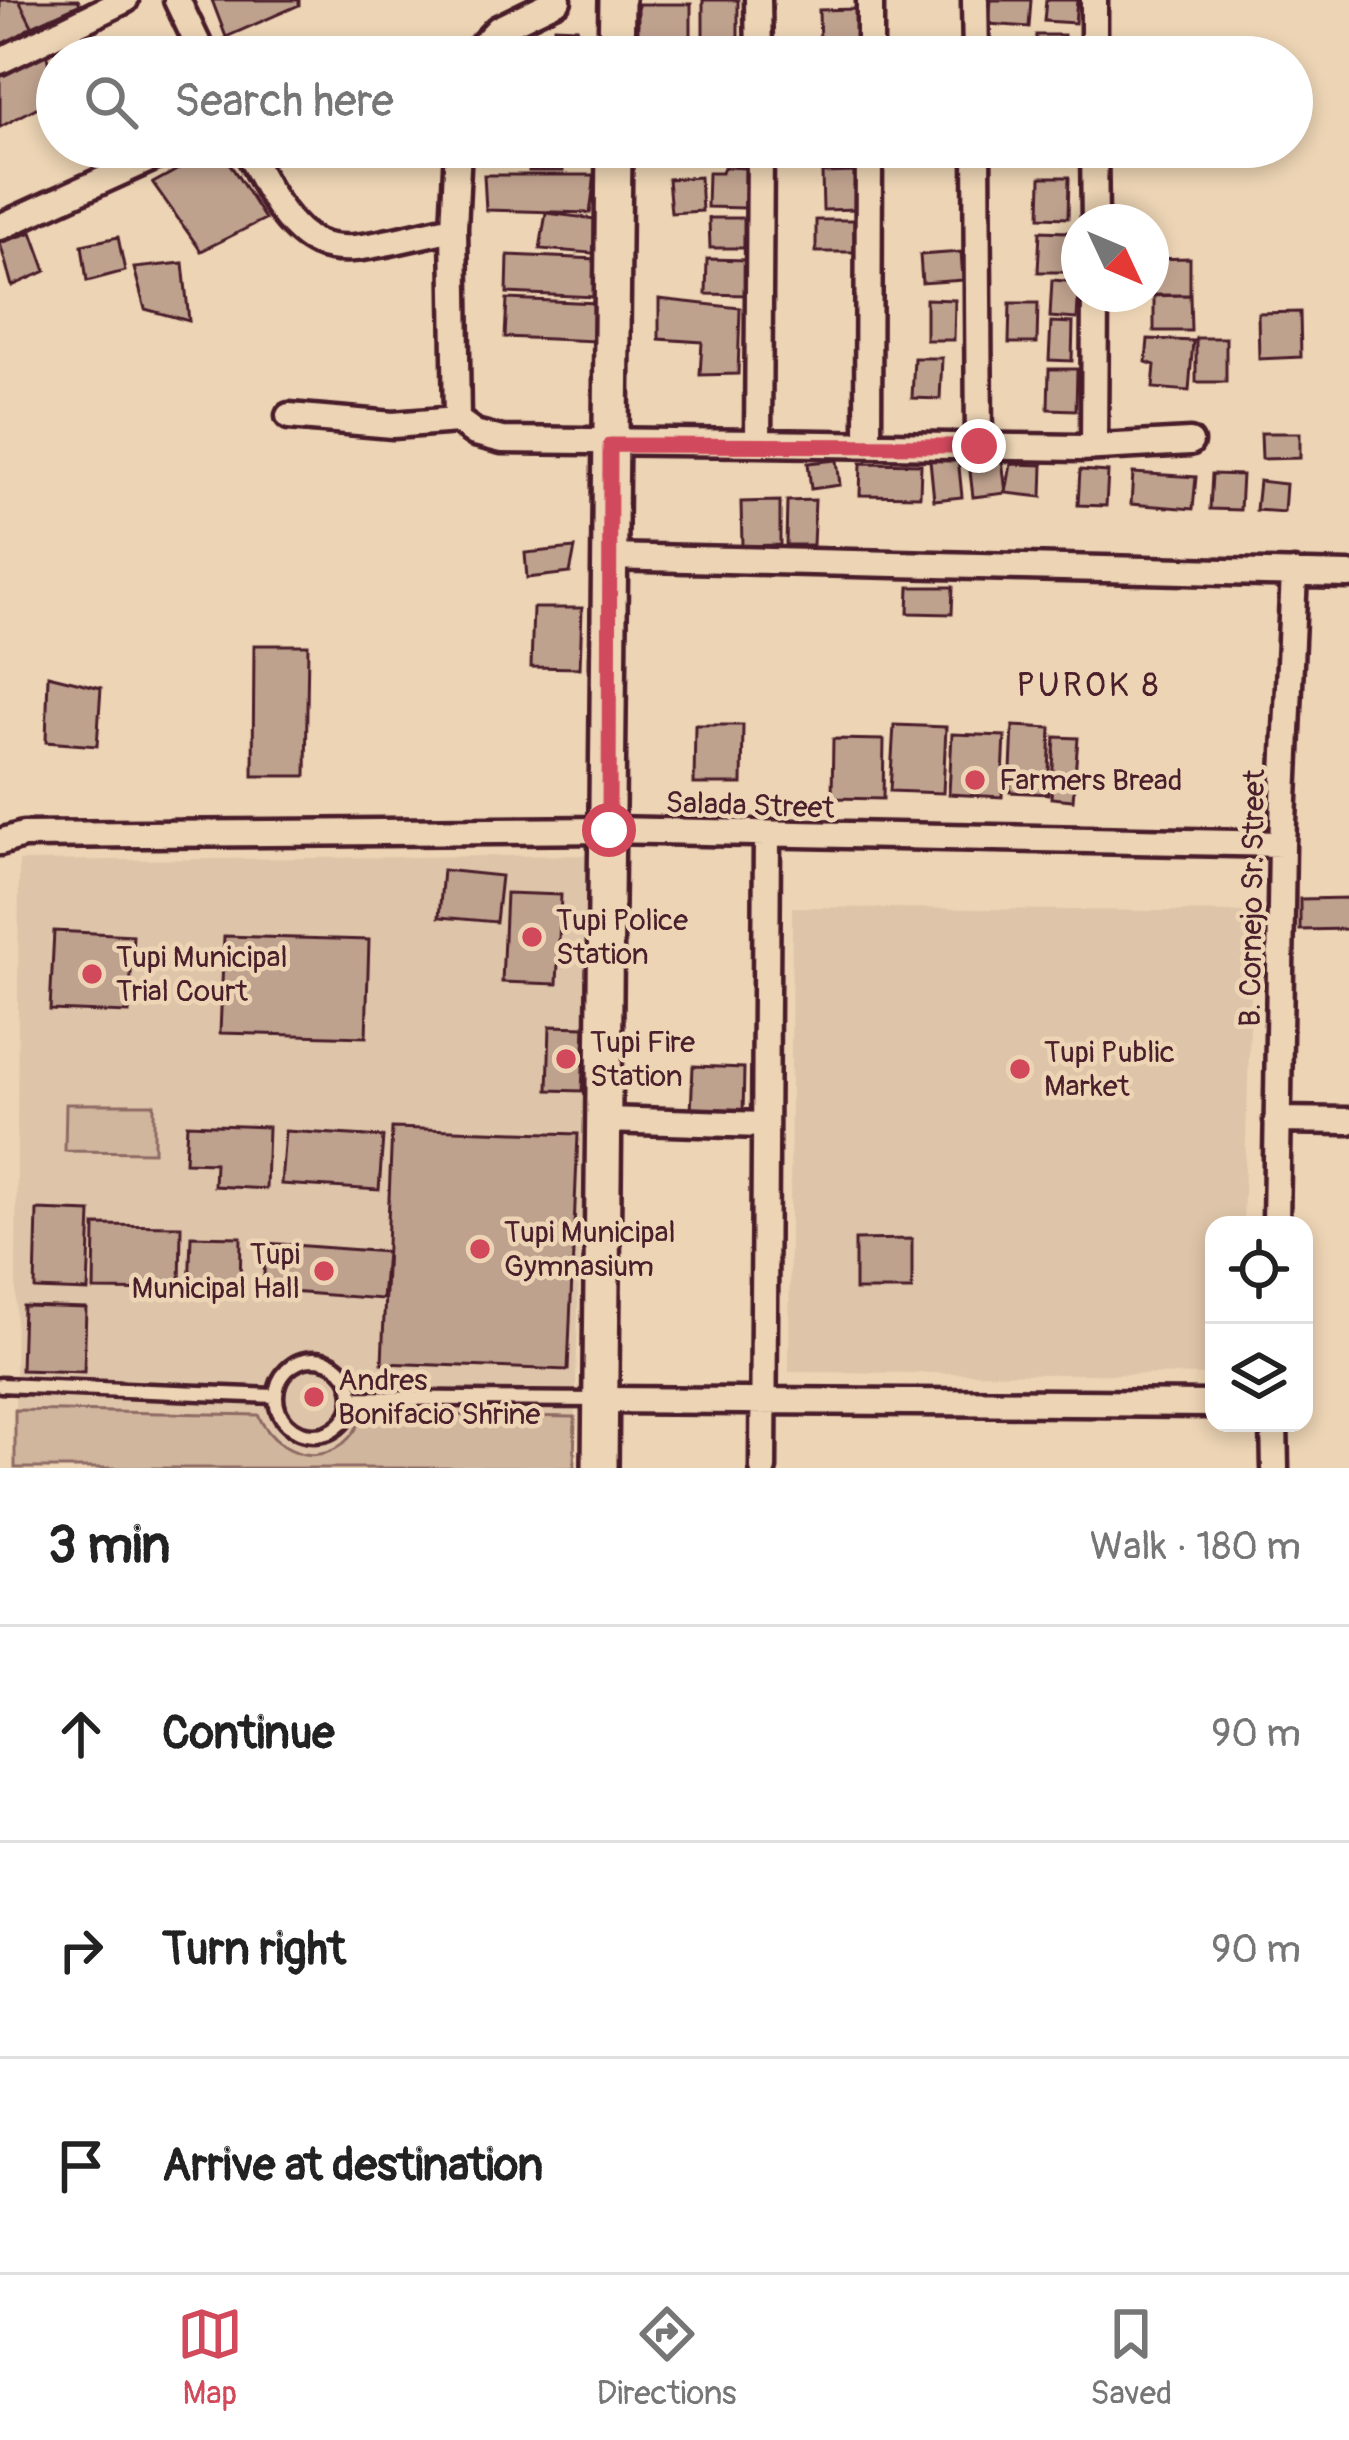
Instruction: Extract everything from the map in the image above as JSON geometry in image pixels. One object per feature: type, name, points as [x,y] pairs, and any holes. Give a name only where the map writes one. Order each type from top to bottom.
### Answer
[{"type":"street","points":[[51,36],[125,0]]},
{"type":"street","points":[[177,0],[194,36]]},
{"type":"street","points":[[491,36],[558,0]]},
{"type":"street","points":[[616,36],[617,0]]},
{"type":"street","points":[[758,0],[759,36]]},
{"type":"street","points":[[870,0],[870,36]]},
{"type":"street","points":[[976,0],[976,36]]},
{"type":"street","points":[[1094,0],[1094,36]]},
{"type":"street","points":[[0,61],[36,43]]},
{"type":"street","points":[[0,226],[129,168]]},
{"type":"street","points":[[259,168],[290,220],[326,249],[366,250],[454,228]]},
{"type":"street","points":[[457,168],[457,420]]},
{"type":"street","points":[[601,1468],[614,168]]},
{"type":"street","points":[[758,443],[760,168]]},
{"type":"street","points":[[868,443],[869,168]]},
{"type":"street","points":[[977,168],[979,446]]},
{"type":"street","points":[[1094,168],[1095,204]]},
{"type":"street","points":[[1094,447],[1095,312]]},
{"type":"street","points":[[289,416],[393,424],[457,420],[491,439],[610,445],[1094,447],[1190,442]]},
{"type":"street","points":[[608,557],[1349,575]]},
{"type":"street","name":"B. Cornejo Sr. Street","points":[[1276,1216],[1282,844],[1294,574]]},
{"type":"street","name":"Salada Street","points":[[0,841],[23,835],[609,830],[767,837],[1282,844]]},
{"type":"street","points":[[763,1468],[767,837]]},
{"type":"street","points":[[606,1120],[763,1125]]},
{"type":"street","points":[[1277,1120],[1349,1121]]},
{"type":"street","points":[[601,1400],[1205,1404]]},
{"type":"street","points":[[1274,1432],[1275,1468]]},
{"type":"lane","points":[[309,1358],[322,1359],[344,1372],[352,1398],[340,1425],[319,1435],[292,1429],[275,1396],[285,1371],[309,1358]]},
{"type":"lane","points":[[0,1384],[275,1396]]},
{"type":"lane","points":[[352,1398],[601,1400]]},
{"type":"shaded area","points":[[591,855],[575,1417],[363,1414],[356,1438],[338,1457],[310,1464],[284,1456],[268,1440],[257,1415],[15,1410],[19,861]]},
{"type":"shaded area","name":"Tupi Public Market","points":[[792,907],[1254,912],[1243,1216],[1205,1216],[1205,1375],[789,1372]]},
{"type":"shaded area","points":[[66,1104],[154,1104],[154,1152],[65,1151]]},
{"type":"shaded area","points":[[15,1410],[258,1415],[282,1445],[313,1455],[342,1444],[363,1414],[575,1417],[574,1468],[15,1468]]},
{"type":"building","points":[[0,0],[19,0],[32,26],[0,49]]},
{"type":"building","points":[[19,0],[78,0],[80,4],[32,26]]},
{"type":"building","points":[[212,0],[299,0],[299,5],[226,36]]},
{"type":"building","points":[[703,0],[738,0],[738,36],[703,36]]},
{"type":"building","points":[[991,0],[1031,0],[1029,27],[989,24]]},
{"type":"building","points":[[1046,0],[1077,0],[1075,23],[1044,21]]},
{"type":"building","points":[[638,4],[691,4],[691,36],[638,36]]},
{"type":"building","points":[[857,9],[858,36],[820,36],[819,10]]},
{"type":"building","points":[[554,27],[577,28],[577,36],[553,36]]},
{"type":"building","points":[[36,58],[36,108],[0,127],[0,76]]},
{"type":"building","points":[[180,168],[232,168],[265,219],[201,251],[153,183]]},
{"type":"building","points":[[529,168],[563,168],[563,171]]},
{"type":"building","points":[[724,168],[746,168],[745,208],[707,207],[708,173],[722,173]]},
{"type":"building","points":[[858,172],[859,209],[823,210],[822,173]]},
{"type":"building","points":[[484,175],[595,175],[590,213],[486,210]]},
{"type":"building","points":[[700,177],[702,211],[671,213],[668,179]]},
{"type":"building","points":[[1041,177],[1069,177],[1068,204],[1061,204],[1061,218],[1040,217]]},
{"type":"building","points":[[546,213],[604,220],[603,254],[540,249]]},
{"type":"building","points":[[709,218],[744,218],[744,248],[710,248]]},
{"type":"building","points":[[816,220],[854,220],[854,252],[816,252]]},
{"type":"building","points":[[1040,231],[1061,232],[1061,272],[1038,272]]},
{"type":"building","points":[[32,232],[46,271],[12,286],[0,243]]},
{"type":"building","points":[[118,237],[125,271],[87,281],[82,245]]},
{"type":"building","points":[[961,252],[963,280],[922,283],[920,255]]},
{"type":"building","points":[[508,255],[597,259],[596,297],[507,293]]},
{"type":"building","points":[[1190,258],[1190,295],[1169,296],[1169,259]]},
{"type":"building","points":[[707,259],[748,260],[747,295],[706,294]]},
{"type":"building","points":[[183,263],[189,321],[145,309],[134,268]]},
{"type":"building","points":[[1052,280],[1061,281],[1061,312],[1077,312],[1077,319],[1050,317]]},
{"type":"building","points":[[1169,295],[1190,295],[1191,331],[1154,331],[1154,312],[1169,312]]},
{"type":"building","points":[[507,299],[597,303],[595,341],[505,337]]},
{"type":"building","points":[[659,299],[740,308],[738,374],[700,375],[702,342],[659,339]]},
{"type":"building","points":[[926,299],[955,300],[954,340],[926,340]]},
{"type":"building","points":[[1010,303],[1038,303],[1037,343],[1009,343]]},
{"type":"building","points":[[1300,312],[1301,357],[1259,359],[1258,313]]},
{"type":"building","points":[[1051,322],[1073,323],[1072,361],[1049,360]]},
{"type":"building","points":[[1196,338],[1226,338],[1226,382],[1196,382]]},
{"type":"building","points":[[1148,339],[1193,341],[1189,391],[1153,388],[1155,365],[1146,362]]},
{"type":"building","points":[[914,358],[942,358],[940,399],[912,398]]},
{"type":"building","points":[[1049,369],[1077,369],[1076,410],[1048,409]]},
{"type":"building","points":[[1261,433],[1300,433],[1300,458],[1262,459]]},
{"type":"building","points":[[958,457],[962,497],[934,500],[930,460]]},
{"type":"building","points":[[1002,459],[1006,493],[973,497],[969,463]]},
{"type":"building","points":[[837,460],[840,485],[811,489],[808,463]]},
{"type":"building","points":[[861,463],[921,464],[920,496],[860,495]]},
{"type":"building","points":[[1011,464],[1043,465],[1042,497],[1006,493]]},
{"type":"building","points":[[1080,470],[1108,472],[1106,506],[1078,505]]},
{"type":"building","points":[[1133,473],[1196,477],[1193,509],[1131,504]]},
{"type":"building","points":[[1212,474],[1242,475],[1240,510],[1210,509]]},
{"type":"building","points":[[1259,481],[1286,484],[1284,512],[1256,510]]},
{"type":"building","points":[[815,500],[813,545],[786,545],[787,501]]},
{"type":"building","points":[[780,501],[780,545],[742,546],[741,502]]},
{"type":"building","points":[[575,548],[570,573],[527,578],[525,553]]},
{"type":"building","points":[[909,587],[953,587],[952,614],[908,613]]},
{"type":"building","points":[[533,608],[582,608],[580,668],[531,667]]},
{"type":"building","points":[[254,645],[308,645],[306,776],[253,776]]},
{"type":"building","points":[[48,675],[101,688],[97,746],[46,742]]},
{"type":"building","points":[[695,725],[743,725],[742,784],[694,784]]},
{"type":"building","points":[[894,725],[946,727],[943,793],[890,791]]},
{"type":"building","points":[[1013,726],[1051,728],[1048,794],[1010,792]]},
{"type":"building","points":[[952,734],[1005,736],[1002,797],[949,794]]},
{"type":"building","points":[[1055,737],[1078,738],[1073,800],[1051,798]]},
{"type":"building","points":[[833,739],[884,740],[883,799],[832,798]]},
{"type":"building","points":[[443,870],[501,876],[496,922],[439,917]]},
{"type":"building","points":[[506,893],[561,895],[557,984],[502,982]]},
{"type":"building","points":[[1349,898],[1349,929],[1300,930],[1300,899]]},
{"type":"building","points":[[54,931],[133,935],[129,1013],[50,1010]]},
{"type":"building","points":[[224,936],[369,940],[366,1037],[220,1033]]},
{"type":"building","points":[[550,1026],[585,1027],[582,1091],[548,1090]]},
{"type":"building","points":[[693,1066],[744,1068],[743,1115],[691,1113]]},
{"type":"building","points":[[187,1124],[268,1127],[266,1189],[214,1186],[215,1163],[185,1162]]},
{"type":"building","name":"Tupi Municipal Gymnasium","points":[[392,1128],[578,1134],[568,1370],[382,1363]]},
{"type":"building","points":[[285,1131],[383,1137],[379,1190],[281,1184]]},
{"type":"building","points":[[37,1210],[91,1212],[88,1291],[35,1289]]},
{"type":"building","points":[[95,1225],[181,1226],[180,1291],[94,1290]]},
{"type":"building","points":[[191,1236],[241,1237],[240,1293],[189,1293]]},
{"type":"building","points":[[912,1239],[912,1290],[855,1290],[855,1240]]},
{"type":"building","name":"Tupi Municipal Hall","points":[[266,1243],[386,1252],[382,1299],[263,1290]]},
{"type":"building","points":[[23,1306],[86,1308],[84,1372],[21,1370]]},
{"type":"place","name":"Farmers Bread","points":[[975,780]]},
{"type":"place","name":"Tupi Police Station","points":[[532,937]]},
{"type":"place","name":"Tupi Municipal Trial Court","points":[[92,974]]},
{"type":"place","name":"Tupi Fire Station","points":[[566,1059]]},
{"type":"place","name":"Tupi Public Market","points":[[1020,1069]]},
{"type":"place","name":"Tupi Municipal Gymnasium","points":[[480,1249]]},
{"type":"place","name":"Tupi Municipal Hall","points":[[324,1271]]},
{"type":"place","name":"Andres Bonifacio Shrine","points":[[314,1397]]},
{"type":"district","name":"PUROK 8","points":[[1089,684]]},
{"type":"route","points":[[609,830],[610,445],[979,446]]}]
